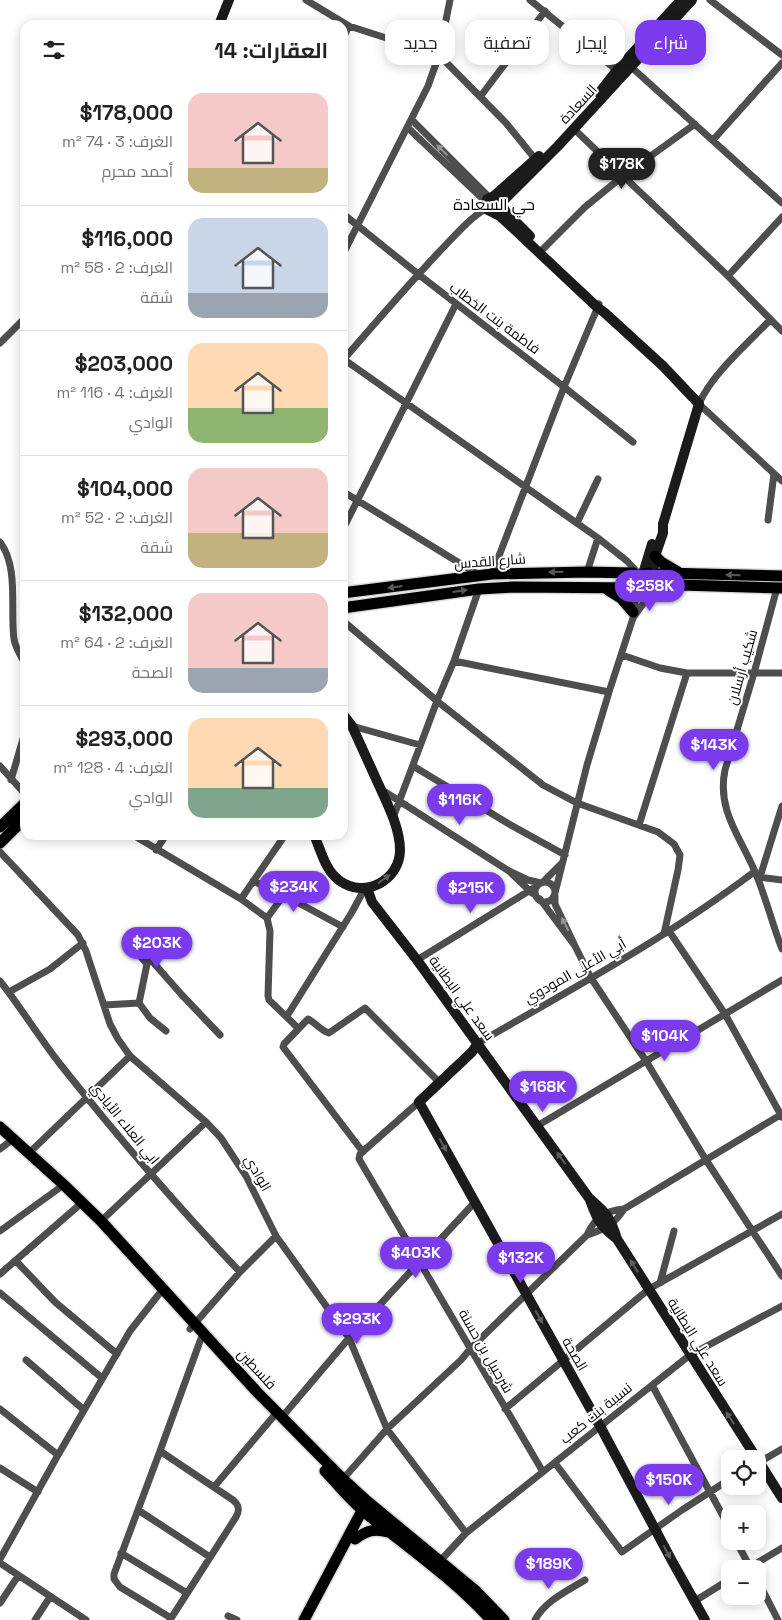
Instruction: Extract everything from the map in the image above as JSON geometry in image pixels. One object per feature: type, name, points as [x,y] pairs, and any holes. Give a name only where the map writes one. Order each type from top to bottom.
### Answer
[{"type":"main road","points":[[221,20],[229,0]]},
{"type":"main road","points":[[228,20],[236,0]]},
{"type":"main road","name":"السعادة","points":[[629,64],[681,0]]},
{"type":"main road","name":"السعادة","points":[[493,203],[692,0]]},
{"type":"main road","name":"السعادة","points":[[493,203],[574,129],[620,73]]},
{"type":"main road","points":[[493,203],[506,212],[601,308]]},
{"type":"main road","points":[[493,203],[500,216],[663,366],[699,404],[663,524],[663,533],[646,582]]},
{"type":"main road","points":[[646,582],[657,531],[663,524]]},
{"type":"main road","points":[[655,556],[666,566],[680,573]]},
{"type":"main road","name":"شارع القدس","points":[[348,592],[492,574],[632,573],[646,582],[663,573],[782,576]]},
{"type":"main road","points":[[348,607],[479,588],[604,588],[646,582],[779,588]]},
{"type":"main road","points":[[604,588],[621,598],[633,615]]},
{"type":"main road","points":[[316,840],[332,874],[349,886],[366,888],[380,883],[389,877],[396,868],[400,856],[400,847],[393,818],[348,721]]},
{"type":"main road","points":[[0,827],[20,808]]},
{"type":"main road","points":[[0,843],[20,823]]},
{"type":"main road","name":"سعد علي البطانية","points":[[366,888],[372,902],[478,1043],[601,1215],[612,1222],[617,1239],[751,1450]]},
{"type":"main road","name":"أبي الأعلى المودوي","points":[[419,1102],[472,1052],[478,1043]]},
{"type":"main road","name":"الصحة","points":[[419,1102],[600,1426],[654,1529],[705,1620]]},
{"type":"main road","name":"فلسطين","points":[[0,1127],[101,1221],[197,1331],[348,1496],[440,1561],[476,1591],[504,1620]]},
{"type":"main road","name":"فلسطين","points":[[3,1143],[58,1188],[197,1331]]},
{"type":"main road","name":"سعد علي البطانية","points":[[601,1215],[603,1229],[617,1239]]},
{"type":"main road","name":"فلسطين","points":[[277,1417],[343,1479],[391,1533],[443,1574],[491,1620]]},
{"type":"main road","name":"سعد علي البطانية","points":[[766,1473],[782,1498]]},
{"type":"main road","points":[[348,1496],[356,1508],[356,1523]]},
{"type":"main road","points":[[304,1620],[356,1523],[367,1508]]},
{"type":"main road","points":[[310,1620],[355,1539],[367,1508]]},
{"type":"main road","points":[[355,1539],[372,1530],[391,1533]]},
{"type":"street","points":[[306,0],[339,20]]},
{"type":"street","points":[[446,20],[450,0]]},
{"type":"street","points":[[530,0],[620,73]]},
{"type":"street","points":[[710,0],[782,56]]},
{"type":"street","points":[[480,97],[545,11]]},
{"type":"street","points":[[349,26],[385,38]]},
{"type":"street","points":[[713,140],[782,63]]},
{"type":"street","points":[[629,64],[782,204]]},
{"type":"street","points":[[348,244],[412,120],[435,65]]},
{"type":"street","points":[[449,65],[506,123],[536,160]]},
{"type":"street","points":[[412,120],[493,203]]},
{"type":"street","points":[[543,249],[585,208],[623,176],[694,124]]},
{"type":"street","points":[[408,128],[493,203]]},
{"type":"street","points":[[574,129],[728,276],[782,331]]},
{"type":"street","name":"السعادة","points":[[348,353],[418,274],[468,222],[476,214],[493,203]]},
{"type":"street","points":[[728,276],[782,217]]},
{"type":"street","name":"فاطمة بنت الخطاب","points":[[348,218],[633,442]]},
{"type":"street","points":[[348,518],[456,304]]},
{"type":"street","points":[[492,574],[564,387],[601,308]]},
{"type":"street","points":[[770,320],[712,381],[699,404],[782,481]]},
{"type":"street","points":[[0,343],[20,323]]},
{"type":"street","points":[[348,362],[598,538],[627,561],[646,582]]},
{"type":"street","points":[[768,520],[774,474]]},
{"type":"street","points":[[577,523],[598,479]]},
{"type":"street","points":[[348,494],[479,575]]},
{"type":"street","points":[[587,572],[598,538]]},
{"type":"street","points":[[0,542],[4,548],[11,571],[14,640],[20,653]]},
{"type":"street","points":[[646,582],[633,615],[577,803],[555,894],[555,904],[591,978],[646,1061],[706,1160],[782,1276]]},
{"type":"street","points":[[633,615],[646,582]]},
{"type":"street","points":[[393,818],[454,661],[479,588]]},
{"type":"street","name":"شكيب أرسلان","points":[[779,588],[725,770],[723,787],[724,806],[758,875],[782,949]]},
{"type":"street","points":[[343,1479],[387,1429],[461,1360],[587,1234],[592,1223],[601,1215],[612,1210],[624,1209],[782,1115],[725,1014],[666,933],[680,854],[674,844],[658,832],[577,803],[543,785],[437,701],[348,625]]},
{"type":"street","points":[[622,656],[660,668],[687,673],[782,674]]},
{"type":"street","points":[[454,661],[609,692]]},
{"type":"street","points":[[639,825],[687,673]]},
{"type":"street","points":[[352,726],[420,745]]},
{"type":"street","points":[[11,780],[20,749]]},
{"type":"street","points":[[0,766],[20,789]]},
{"type":"street","points":[[413,766],[563,859]]},
{"type":"street","points":[[381,790],[509,870],[540,884],[552,884],[555,894]]},
{"type":"street","points":[[782,806],[779,824],[758,875],[782,880]]},
{"type":"street","points":[[141,840],[241,899],[267,918],[270,931],[268,996],[298,1028]]},
{"type":"street","points":[[156,850],[163,840]]},
{"type":"street","points":[[241,899],[282,840]]},
{"type":"street","name":"الوادي","points":[[0,852],[72,927],[83,943],[110,1024],[130,1056],[206,1122],[221,1138],[246,1176],[276,1236],[348,1338],[387,1429],[466,1533]]},
{"type":"street","points":[[417,960],[531,891],[563,859]]},
{"type":"street","points":[[509,870],[539,899],[575,946]]},
{"type":"street","name":"أبي الأعلى المودوي","points":[[478,1043],[666,933],[758,875]]},
{"type":"street","points":[[253,881],[284,895],[343,927]]},
{"type":"street","points":[[539,899],[536,892],[540,884]]},
{"type":"street","points":[[287,1016],[366,888]]},
{"type":"street","points":[[539,899],[548,901],[555,894]]},
{"type":"street","points":[[267,918],[284,895]]},
{"type":"street","points":[[134,942],[141,957],[147,964]]},
{"type":"street","points":[[9,992],[50,969],[83,943]]},
{"type":"street","points":[[166,1031],[150,1018],[139,1003],[149,961],[152,961],[220,1035]]},
{"type":"street","points":[[537,1126],[782,980]]},
{"type":"street","name":"ابي العلاء الأيادي","points":[[0,981],[38,1034],[151,1174],[240,1272]]},
{"type":"street","points":[[104,1005],[139,1003]]},
{"type":"street","points":[[419,1102],[363,1152],[284,1050],[284,1044],[308,1019],[329,1033],[365,1008],[440,1083]]},
{"type":"street","points":[[29,1154],[130,1056]]},
{"type":"street","points":[[101,1221],[206,1122]]},
{"type":"street","name":"شرحبيل بن حسنة","points":[[363,1152],[358,1156],[360,1161],[543,1472]]},
{"type":"street","points":[[0,1231],[58,1188]]},
{"type":"street","points":[[214,1487],[348,1338],[475,1202]]},
{"type":"street","points":[[0,1274],[77,1207]]},
{"type":"street","points":[[587,1234],[603,1229],[618,1219],[624,1209]]},
{"type":"street","points":[[505,1409],[649,1289],[782,1214]]},
{"type":"street","points":[[660,1283],[674,1231]]},
{"type":"street","points":[[160,1451],[236,1502],[239,1510],[237,1516],[170,1619],[116,1582],[114,1574],[160,1451],[197,1331],[240,1272],[276,1236]]},
{"type":"street","points":[[16,1261],[55,1302],[117,1354]]},
{"type":"street","points":[[0,1293],[102,1378]]},
{"type":"street","points":[[0,1559],[130,1331],[159,1294]]},
{"type":"street","name":"نسيبة بنت كعب","points":[[440,1561],[466,1533],[690,1355],[782,1306]]},
{"type":"street","points":[[26,1360],[84,1410]]},
{"type":"street","points":[[652,1385],[721,1511]]},
{"type":"street","points":[[0,1409],[58,1455]]},
{"type":"street","points":[[766,1457],[782,1449]]},
{"type":"street","points":[[554,1462],[622,1552],[721,1485]]},
{"type":"street","points":[[0,1468],[38,1492]]},
{"type":"street","points":[[138,1510],[210,1558]]},
{"type":"street","points":[[762,1560],[782,1548]]},
{"type":"street","points":[[121,1553],[187,1593]]},
{"type":"street","points":[[0,1563],[50,1598],[86,1620]]},
{"type":"street","points":[[0,1603],[18,1576]]},
{"type":"street","points":[[535,1620],[547,1604],[585,1580]]},
{"type":"street","points":[[695,1601],[721,1585]]},
{"type":"street","points":[[766,1597],[778,1620]]},
{"type":"street","points":[[35,1620],[50,1598]]},
{"type":"street","points":[[228,1616],[237,1620]]},
{"type":"district","name":"حي السعادة","points":[[494,204]]}]
